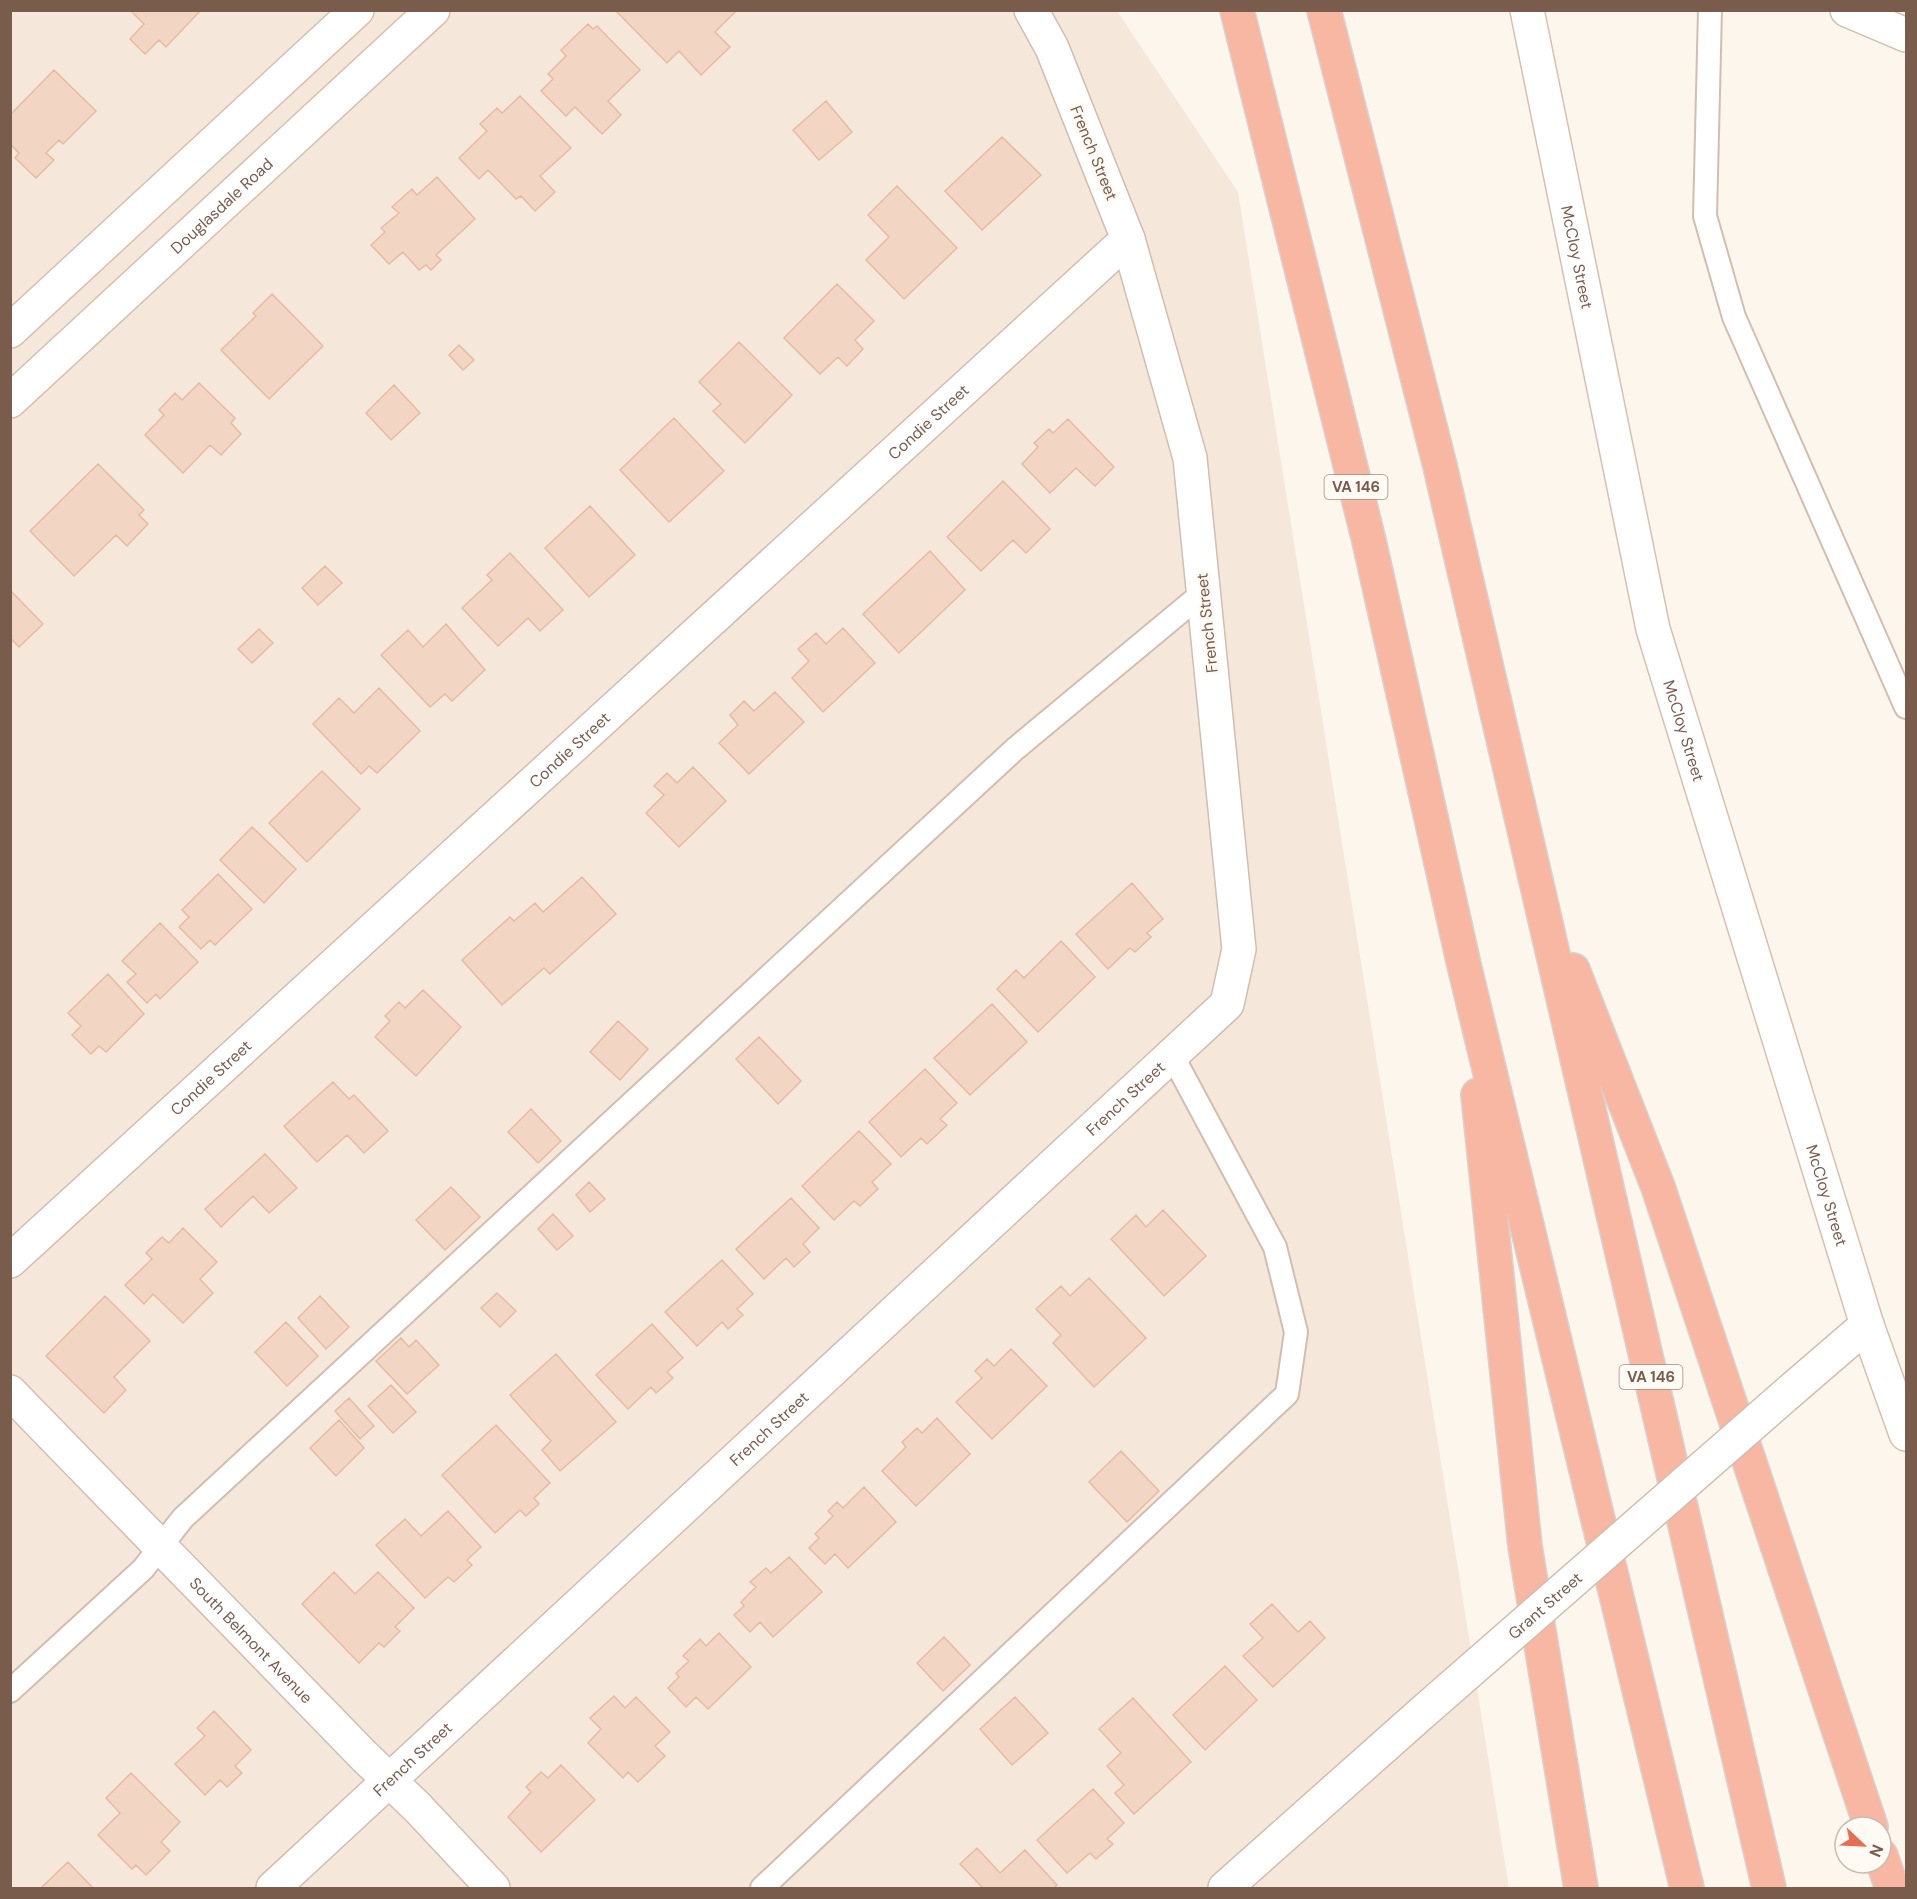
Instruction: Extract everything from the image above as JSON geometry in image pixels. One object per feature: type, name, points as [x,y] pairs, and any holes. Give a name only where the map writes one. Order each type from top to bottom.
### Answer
[{"type":"highway","name":"VA 146","points":[[1237,10],[1369,542],[1464,965],[1687,1888]]},
{"type":"highway","name":"VA 146","points":[[1324,10],[1440,466],[1769,1888]]},
{"type":"highway","points":[[1532,865],[1659,1187],[1867,1815]]},
{"type":"highway","points":[[1464,965],[1525,1546],[1581,1888]]},
{"type":"street","points":[[10,331],[357,10]]},
{"type":"street","name":"Douglasdale Road","points":[[10,401],[434,10]]},
{"type":"street","name":"French Street","points":[[273,1888],[1227,1004],[1239,949],[1190,458],[1128,239],[1052,48],[1031,10]]},
{"type":"street","name":"McCloy Street","points":[[1527,10],[1653,629],[1867,1325],[1906,1434]]},
{"type":"street","points":[[1847,10],[1906,35]]},
{"type":"street","name":"Condie Street","points":[[10,1261],[1128,239]]},
{"type":"street","name":"Grant Street","points":[[1225,1888],[1867,1325]]},
{"type":"street","name":"South Belmont Avenue","points":[[10,1392],[418,1808],[493,1888]]},
{"type":"lane","points":[[1710,10],[1705,216],[1734,317],[1906,706]]},
{"type":"lane","points":[[10,1691],[143,1569],[183,1518],[1015,749],[1204,592]]},
{"type":"lane","points":[[762,1888],[1287,1394],[1296,1332],[1275,1247],[1172,1056]]},
{"type":"shaded area","points":[[11,11],[1117,11],[1238,192],[1509,1888],[11,1888]]},
{"type":"building","points":[[130,10],[201,10],[166,47],[159,40],[145,54],[130,39],[144,24]]},
{"type":"building","points":[[619,10],[735,10],[715,32],[730,47],[701,75],[679,51],[667,63],[617,12]]},
{"type":"building","points":[[588,24],[593,29],[597,26],[640,70],[608,101],[621,115],[602,134],[575,107],[566,116],[541,91],[553,79],[548,74],[566,56],[561,50]]},
{"type":"building","points":[[54,70],[96,111],[63,144],[59,140],[46,153],[54,160],[36,178],[15,158],[19,153],[10,144],[10,115]]},
{"type":"building","points":[[520,96],[571,148],[540,176],[555,192],[535,211],[521,196],[516,199],[488,170],[479,179],[459,158],[487,131],[480,124],[497,108],[502,113]]},
{"type":"building","points":[[826,101],[852,132],[819,160],[793,130]]},
{"type":"building","points":[[1002,137],[1041,175],[982,230],[945,191]]},
{"type":"building","points":[[437,177],[475,219],[436,255],[441,260],[431,270],[426,265],[419,270],[403,252],[389,264],[371,245],[385,232],[381,228],[399,213],[392,207],[412,189],[417,195]]},
{"type":"building","points":[[897,186],[957,248],[904,299],[866,260],[889,237],[868,215]]},
{"type":"building","points":[[837,284],[874,321],[855,340],[863,349],[847,366],[838,357],[820,374],[784,338]]},
{"type":"building","points":[[272,294],[323,346],[269,399],[221,350],[256,316],[253,313]]},
{"type":"building","points":[[739,342],[792,395],[745,443],[713,411],[721,404],[699,382]]},
{"type":"building","points":[[459,345],[474,360],[463,370],[449,355]]},
{"type":"building","points":[[199,383],[235,418],[231,423],[241,434],[221,455],[210,445],[183,473],[145,435],[164,415],[159,410],[175,393],[182,400]]},
{"type":"building","points":[[394,385],[420,413],[391,440],[366,413]]},
{"type":"building","points":[[674,418],[724,471],[669,522],[620,470]]},
{"type":"building","points":[[1068,419],[1114,467],[1095,486],[1076,468],[1050,493],[1022,464],[1038,447],[1034,443],[1049,429],[1053,433]]},
{"type":"building","points":[[98,464],[144,510],[139,515],[148,524],[127,546],[116,535],[74,576],[30,531]]},
{"type":"building","points":[[1003,481],[1050,529],[1026,553],[1013,540],[981,571],[947,537]]},
{"type":"building","points":[[590,506],[635,555],[589,597],[545,548]]},
{"type":"building","points":[[930,551],[965,590],[899,653],[863,614]]},
{"type":"building","points":[[510,553],[563,610],[540,631],[528,618],[498,646],[462,608],[492,580],[487,575]]},
{"type":"building","points":[[325,566],[342,583],[318,605],[302,588]]},
{"type":"building","points":[[10,590],[43,624],[19,647],[10,638]]},
{"type":"building","points":[[446,624],[485,670],[452,701],[445,694],[430,707],[381,655],[408,630],[423,647]]},
{"type":"building","points":[[843,628],[875,663],[823,712],[792,678],[809,661],[798,649],[816,633],[826,644]]},
{"type":"building","points":[[259,629],[273,643],[252,663],[238,649]]},
{"type":"building","points":[[379,688],[420,731],[377,773],[369,766],[361,774],[313,724],[339,698],[354,713]]},
{"type":"building","points":[[775,692],[804,722],[749,774],[719,743],[738,725],[730,715],[744,701],[754,711]]},
{"type":"building","points":[[693,767],[726,801],[679,847],[646,813],[664,795],[654,786],[667,773],[677,783]]},
{"type":"building","points":[[322,771],[360,809],[307,862],[269,823]]},
{"type":"building","points":[[252,827],[296,869],[264,903],[220,860]]},
{"type":"building","points":[[218,874],[252,909],[215,945],[210,940],[201,949],[179,927],[189,917],[182,910]]},
{"type":"building","points":[[582,877],[616,914],[550,974],[544,968],[502,1005],[462,960],[510,917],[514,921],[535,903],[543,912]]},
{"type":"building","points":[[1132,883],[1163,919],[1147,933],[1151,937],[1135,952],[1130,948],[1108,969],[1076,934]]},
{"type":"building","points":[[160,923],[198,962],[160,999],[156,994],[147,1003],[127,982],[136,974],[122,961]]},
{"type":"building","points":[[1061,941],[1095,977],[1038,1032],[997,989],[1016,970],[1024,978]]},
{"type":"building","points":[[108,974],[144,1014],[106,1052],[99,1046],[91,1054],[72,1035],[81,1026],[68,1013]]},
{"type":"building","points":[[423,990],[461,1027],[416,1076],[375,1037],[390,1021],[385,1016],[399,1002],[405,1008]]},
{"type":"building","points":[[992,1004],[1027,1042],[970,1095],[934,1058]]},
{"type":"building","points":[[618,1021],[648,1049],[620,1080],[590,1052]]},
{"type":"building","points":[[759,1037],[801,1081],[778,1104],[736,1059]]},
{"type":"building","points":[[925,1069],[957,1103],[940,1119],[947,1125],[927,1144],[921,1138],[901,1157],[869,1122]]},
{"type":"building","points":[[333,1082],[349,1099],[354,1095],[388,1131],[364,1153],[347,1135],[317,1162],[284,1126]]},
{"type":"building","points":[[531,1109],[561,1141],[538,1163],[508,1132]]},
{"type":"building","points":[[859,1131],[891,1164],[872,1182],[878,1189],[860,1206],[854,1201],[834,1220],[802,1186]]},
{"type":"building","points":[[265,1154],[297,1188],[269,1213],[253,1196],[221,1227],[205,1209]]},
{"type":"building","points":[[589,1182],[605,1199],[590,1212],[576,1195]]},
{"type":"building","points":[[451,1187],[480,1217],[445,1250],[416,1220]]},
{"type":"building","points":[[791,1198],[819,1228],[803,1244],[810,1252],[794,1267],[786,1258],[764,1279],[736,1249]]},
{"type":"building","points":[[1163,1210],[1206,1256],[1164,1296],[1111,1239],[1136,1215],[1146,1227]]},
{"type":"building","points":[[553,1214],[573,1236],[557,1250],[538,1229]]},
{"type":"building","points":[[183,1228],[217,1262],[200,1279],[213,1293],[183,1323],[153,1294],[144,1304],[125,1285],[152,1259],[146,1253],[162,1237],[169,1243]]},
{"type":"building","points":[[722,1260],[753,1294],[737,1309],[743,1315],[728,1329],[722,1322],[697,1346],[665,1312]]},
{"type":"building","points":[[1089,1278],[1146,1338],[1094,1387],[1053,1343],[1061,1335],[1036,1309],[1061,1286],[1070,1296]]},
{"type":"building","points":[[497,1293],[516,1311],[500,1327],[481,1308]]},
{"type":"building","points":[[105,1296],[150,1341],[114,1377],[126,1390],[104,1413],[46,1356]]},
{"type":"building","points":[[320,1296],[349,1327],[326,1349],[298,1318]]},
{"type":"building","points":[[286,1322],[318,1356],[287,1386],[255,1352]]},
{"type":"building","points":[[652,1324],[683,1358],[667,1372],[673,1378],[656,1393],[651,1387],[628,1409],[596,1375]]},
{"type":"building","points":[[401,1338],[409,1347],[416,1340],[439,1365],[407,1394],[376,1361]]},
{"type":"building","points":[[1011,1349],[1047,1386],[992,1439],[956,1402],[982,1378],[975,1371],[987,1359],[994,1366]]},
{"type":"building","points":[[556,1354],[616,1422],[560,1471],[542,1450],[551,1441],[510,1395]]},
{"type":"building","points":[[391,1385],[416,1412],[393,1433],[368,1406]]},
{"type":"building","points":[[349,1398],[374,1426],[360,1439],[335,1411]]},
{"type":"building","points":[[937,1418],[970,1454],[916,1506],[882,1471],[906,1447],[902,1442],[917,1428],[922,1433]]},
{"type":"building","points":[[339,1420],[364,1448],[336,1476],[310,1448]]},
{"type":"building","points":[[496,1425],[550,1483],[534,1498],[539,1504],[526,1516],[520,1510],[495,1533],[442,1475]]},
{"type":"building","points":[[1121,1451],[1159,1491],[1127,1522],[1089,1482]]},
{"type":"building","points":[[864,1487],[896,1522],[848,1568],[835,1554],[825,1564],[809,1548],[819,1538],[815,1534],[833,1516],[828,1511],[837,1502],[843,1508]]},
{"type":"building","points":[[448,1511],[481,1547],[467,1560],[472,1565],[454,1582],[448,1577],[425,1598],[376,1545],[405,1519],[421,1536]]},
{"type":"building","points":[[789,1557],[822,1592],[773,1637],[760,1622],[750,1632],[734,1615],[744,1606],[741,1602],[756,1587],[750,1582],[766,1568],[771,1573]]},
{"type":"building","points":[[334,1572],[355,1594],[378,1572],[414,1608],[395,1627],[400,1631],[384,1647],[379,1643],[359,1663],[302,1604]]},
{"type":"building","points":[[1272,1604],[1298,1632],[1310,1621],[1325,1638],[1273,1687],[1243,1656],[1263,1638],[1250,1624]]},
{"type":"building","points":[[719,1633],[751,1667],[708,1709],[696,1697],[686,1707],[668,1688],[679,1677],[676,1673],[689,1661],[683,1656],[700,1639],[706,1646]]},
{"type":"building","points":[[944,1637],[970,1665],[943,1691],[917,1663]]},
{"type":"building","points":[[1225,1666],[1257,1700],[1205,1750],[1173,1715]]},
{"type":"building","points":[[614,1696],[625,1708],[636,1697],[670,1732],[655,1746],[665,1756],[638,1782],[628,1772],[623,1778],[588,1743],[601,1729],[590,1718]]},
{"type":"building","points":[[1015,1697],[1048,1733],[1012,1765],[980,1729]]},
{"type":"building","points":[[1133,1698],[1191,1762],[1134,1814],[1115,1793],[1124,1785],[1107,1766],[1121,1753],[1099,1729]]},
{"type":"building","points":[[214,1711],[251,1750],[235,1766],[242,1773],[227,1787],[220,1780],[205,1795],[175,1764],[205,1736],[197,1728]]},
{"type":"building","points":[[561,1765],[595,1800],[541,1852],[508,1817],[531,1792],[526,1787],[541,1772],[548,1778]]},
{"type":"building","points":[[131,1773],[180,1822],[161,1842],[170,1851],[146,1875],[136,1865],[132,1869],[98,1835],[120,1813],[106,1798]]},
{"type":"building","points":[[1093,1789],[1124,1823],[1107,1839],[1113,1844],[1096,1859],[1090,1853],[1067,1873],[1037,1840]]},
{"type":"building","points":[[977,1848],[1000,1873],[1025,1850],[1057,1885],[1054,1888],[983,1888],[960,1864]]},
{"type":"building","points":[[68,1862],[93,1888],[41,1888]]}]
